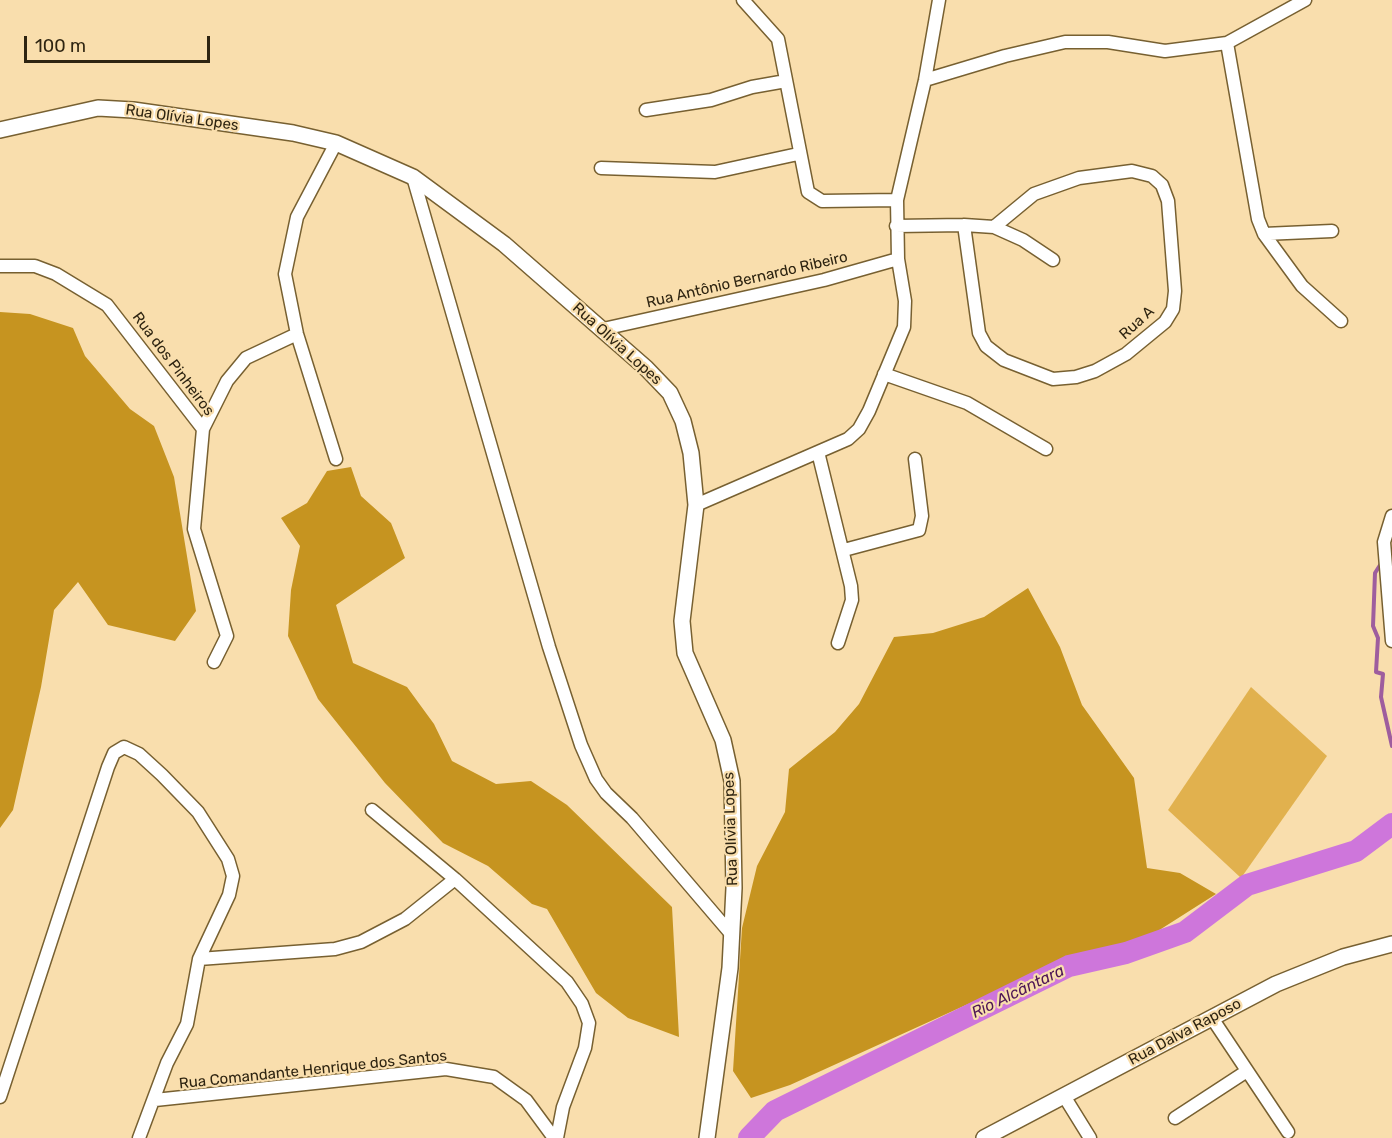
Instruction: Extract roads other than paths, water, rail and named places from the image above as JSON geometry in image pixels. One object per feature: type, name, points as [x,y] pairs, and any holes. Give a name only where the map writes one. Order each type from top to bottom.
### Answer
[{"type":"street","points":[[743,0],[778,39],[804,183],[813,197],[822,201],[897,200]]},
{"type":"street","points":[[696,505],[848,439],[859,429],[904,327],[905,301],[898,259],[896,226],[897,200],[925,80],[939,0]]},
{"type":"street","points":[[925,80],[1005,56],[1065,42],[1108,42],[1165,51],[1227,43],[1305,0]]},
{"type":"street","points":[[1227,43],[1258,219],[1264,234],[1302,286],[1341,321]]},
{"type":"street","points":[[646,110],[711,100],[753,87],[786,81]]},
{"type":"street","name":"Rua Olívia Lopes","points":[[0,130],[98,108],[133,110],[292,133],[336,143],[413,177],[504,244],[603,329],[670,393],[683,421],[691,453],[696,505],[682,621],[685,653],[723,740],[732,781],[734,822],[732,935],[725,1019],[707,1138]]},
{"type":"street","points":[[336,143],[297,217],[285,274],[297,334],[336,459]]},
{"type":"street","points":[[601,168],[715,172],[798,154]]},
{"type":"street","name":"Rua A","points":[[964,225],[979,333],[986,346],[1004,360],[1053,379],[1076,377],[1095,371],[1126,354],[1165,322],[1173,309],[1175,291],[1167,201],[1162,185],[1152,176],[1132,171],[1079,178],[1034,194],[994,227]]},
{"type":"street","points":[[413,177],[549,647],[581,744],[596,779],[606,793],[632,818],[732,935]]},
{"type":"street","points":[[896,226],[994,227],[1023,240],[1053,260]]},
{"type":"street","points":[[1264,234],[1332,231]]},
{"type":"street","name":"Rua Antônio Bernardo Ribeiro","points":[[603,329],[824,280],[898,259]]},
{"type":"street","name":"Rua dos Pinheiros","points":[[0,266],[12,264],[34,266],[56,274],[107,304],[120,317],[202,429],[194,529],[227,636],[214,662]]},
{"type":"street","points":[[202,429],[227,381],[246,358],[297,334]]},
{"type":"street","points":[[884,374],[967,403],[1046,449]]},
{"type":"street","points":[[818,452],[844,550],[852,600],[838,643]]},
{"type":"street","points":[[844,550],[919,530],[922,516],[915,459]]},
{"type":"street","points":[[1392,516],[1384,542],[1392,641]]},
{"type":"street","points":[[0,1097],[108,767],[114,753],[124,747],[139,754],[198,812],[228,859],[233,876],[229,895],[199,959],[187,1024],[167,1063],[139,1138]]},
{"type":"street","name":"Rua Comandante Henrique dos Santos","points":[[372,810],[455,879],[567,982],[582,1004],[589,1023],[585,1048],[563,1107],[555,1138]]},
{"type":"street","points":[[199,959],[334,949],[361,942],[405,919],[455,879]]},
{"type":"street","name":"Rua Dalva Raposo","points":[[984,1138],[1276,984],[1343,957],[1392,944]]},
{"type":"street","points":[[1212,1018],[1288,1132]]},
{"type":"street","name":"Rua Comandante Henrique dos Santos","points":[[155,1100],[446,1070],[494,1077],[526,1100],[555,1138]]},
{"type":"street","points":[[1175,1118],[1247,1071]]},
{"type":"street","points":[[1064,1096],[1090,1138]]},
{"type":"waterway","points":[[1382,562],[1375,573],[1373,626],[1378,638],[1376,672],[1383,674],[1381,697],[1392,746]]},
{"type":"waterway","name":"Rio Alcântara","points":[[749,1138],[775,1111],[1069,966],[1126,953],[1185,932],[1247,885],[1356,851],[1392,824]]}]
